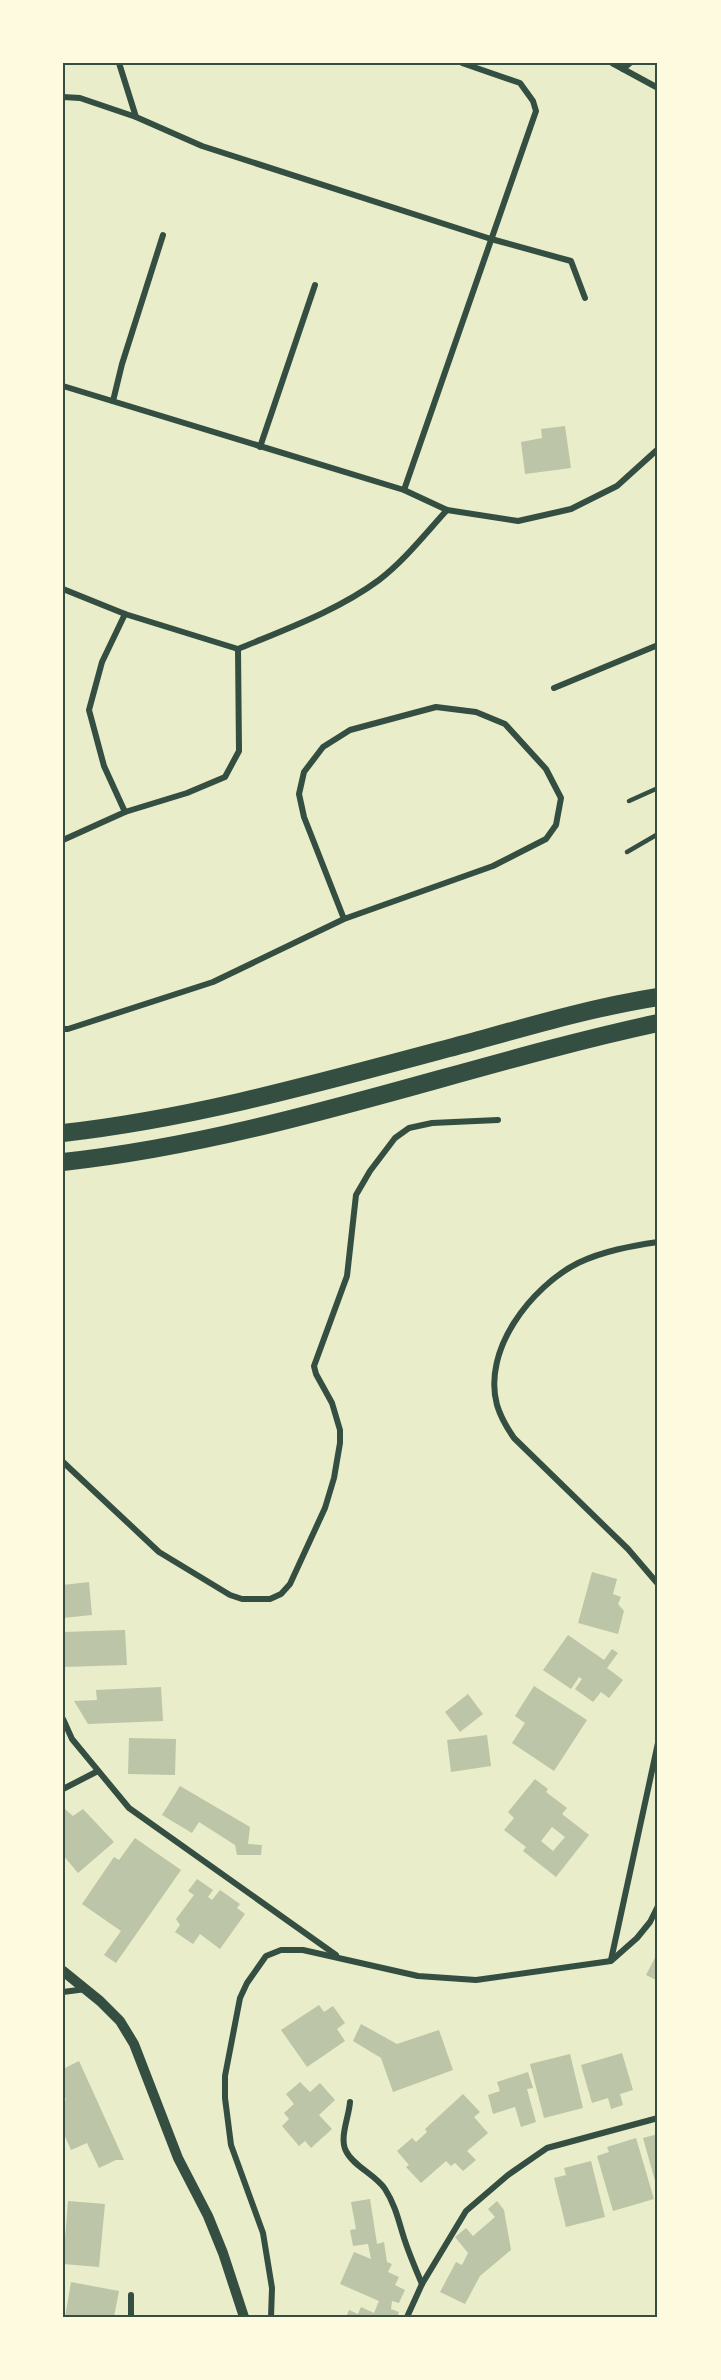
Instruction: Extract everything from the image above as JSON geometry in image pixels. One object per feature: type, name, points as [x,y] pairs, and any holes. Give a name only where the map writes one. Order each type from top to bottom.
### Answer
[{"type":"highway","points":[[63,1133],[147,1122],[223,1107],[556,1020],[658,997]]},
{"type":"highway","points":[[63,1162],[233,1134],[572,1043],[658,1023]]},
{"type":"street","points":[[119,63],[136,117]]},
{"type":"street","points":[[404,490],[536,111],[533,101],[520,83],[462,63]]},
{"type":"street","points":[[612,63],[658,88]]},
{"type":"street","points":[[623,69],[630,63]]},
{"type":"street","points":[[63,97],[80,98],[136,117],[202,146],[491,239],[571,261],[585,298]]},
{"type":"street","points":[[113,401],[122,364],[163,235]]},
{"type":"street","points":[[260,447],[315,285]]},
{"type":"street","points":[[63,386],[404,490],[447,510],[518,521],[571,509],[617,486],[658,449]]},
{"type":"street","points":[[63,589],[125,614],[238,649],[324,613],[378,581],[399,563],[447,510]]},
{"type":"street","points":[[124,812],[104,766],[89,710],[102,662],[125,614]]},
{"type":"street","points":[[554,688],[658,645]]},
{"type":"street","points":[[63,840],[124,812],[187,793],[225,777],[239,751],[238,649]]},
{"type":"street","points":[[63,1029],[213,982],[344,919],[493,866],[546,839],[556,825],[561,798],[546,769],[505,724],[476,712],[436,707],[350,729],[323,747],[304,772],[299,794],[304,817],[344,919]]},
{"type":"street","points":[[63,1462],[159,1552],[242,1599],[270,1599],[281,1594],[290,1584],[325,1508],[334,1478],[340,1430],[332,1403],[314,1366],[347,1276],[354,1204],[359,1188],[395,1138],[409,1128],[432,1123],[498,1120]]},
{"type":"street","points":[[658,1242],[624,1247],[579,1263],[553,1279],[529,1304],[511,1328],[497,1361],[495,1385],[497,1405],[504,1423],[514,1438],[628,1549],[658,1584]]},
{"type":"street","points":[[63,1719],[72,1739],[129,1808],[339,1957]]},
{"type":"street","points":[[611,1961],[658,1743]]},
{"type":"street","points":[[63,1789],[98,1771]]},
{"type":"street","points":[[271,2317],[272,2288],[263,2233],[234,2157],[226,2118],[225,2076],[240,1998],[247,1983],[266,1956],[281,1950],[303,1950],[418,1976],[476,1980],[611,1961],[637,1938],[650,1922],[658,1906]]},
{"type":"street","points":[[63,1971],[87,1989],[120,2021],[135,2044],[178,2158],[208,2216],[223,2253],[244,2317]]},
{"type":"street","points":[[63,1992],[87,1989]]},
{"type":"street","points":[[350,2102],[350,2116],[342,2139],[346,2152],[378,2179],[387,2191],[397,2210],[404,2240],[422,2284]]},
{"type":"street","points":[[407,2317],[422,2284],[466,2211],[508,2175],[548,2148],[658,2118]]},
{"type":"street","points":[[131,2295],[131,2317]]},
{"type":"lane","points":[[630,801],[658,788]]},
{"type":"lane","points":[[627,852],[658,834]]},
{"type":"building","points":[[565,426],[571,468],[525,474],[521,442],[542,438],[541,429]]},
{"type":"building","points":[[592,1572],[617,1579],[613,1594],[621,1597],[618,1604],[624,1611],[618,1634],[578,1623]]},
{"type":"building","points":[[89,1582],[92,1615],[63,1618],[63,1585]]},
{"type":"building","points":[[125,1630],[127,1665],[63,1667],[63,1632]]},
{"type":"building","points":[[568,1635],[604,1660],[612,1649],[618,1653],[607,1668],[623,1680],[609,1698],[601,1692],[593,1702],[575,1689],[582,1679],[579,1677],[571,1689],[543,1670]]},
{"type":"building","points":[[534,1686],[587,1720],[554,1771],[512,1743],[525,1723],[515,1716]]},
{"type":"building","points":[[161,1687],[163,1721],[88,1724],[74,1701],[97,1700],[96,1690]]},
{"type":"building","points":[[468,1694],[483,1714],[460,1732],[445,1712]]},
{"type":"building","points":[[487,1735],[491,1766],[451,1772],[447,1740]]},
{"type":"building","points":[[129,1738],[176,1739],[175,1775],[128,1774]]},
{"type":"building","points":[[535,1779],[548,1789],[546,1792],[567,1808],[562,1814],[589,1835],[556,1877],[523,1851],[526,1847],[504,1830],[514,1818],[508,1812]],"holes":[[[552,1827],[565,1837],[553,1851],[541,1841]]]},
{"type":"building","points":[[180,1786],[250,1827],[248,1844],[262,1845],[261,1855],[237,1855],[235,1845],[199,1822],[192,1833],[162,1815]]},
{"type":"building","points":[[65,1809],[73,1816],[83,1809],[114,1842],[78,1873],[63,1855],[63,1810]]},
{"type":"building","points":[[135,1838],[181,1870],[116,1963],[104,1955],[121,1931],[82,1904],[114,1857],[119,1860]]},
{"type":"building","points":[[197,1879],[213,1890],[208,1897],[212,1900],[220,1890],[240,1904],[237,1908],[245,1914],[220,1949],[200,1934],[193,1944],[175,1932],[180,1925],[176,1919],[194,1895],[188,1891]]},
{"type":"building","points":[[658,1952],[658,1981],[646,1975]]},
{"type":"building","points":[[319,2005],[324,2012],[333,2006],[345,2023],[337,2029],[345,2041],[307,2067],[281,2030]]},
{"type":"building","points":[[361,2024],[397,2044],[439,2030],[453,2070],[393,2092],[381,2058],[353,2041]]},
{"type":"building","points":[[622,2053],[633,2090],[620,2094],[623,2105],[611,2109],[608,2098],[592,2103],[581,2065]]},
{"type":"building","points":[[570,2054],[583,2108],[544,2118],[530,2064]]},
{"type":"building","points":[[79,2061],[124,2160],[116,2160],[99,2168],[87,2143],[71,2150],[63,2132],[63,2102],[66,2100],[63,2092],[63,2069]]},
{"type":"building","points":[[528,2072],[533,2088],[527,2089],[536,2122],[521,2127],[515,2107],[493,2114],[488,2095],[500,2091],[497,2082]]},
{"type":"building","points":[[300,2082],[310,2092],[320,2083],[335,2100],[319,2115],[332,2129],[311,2148],[305,2141],[299,2146],[282,2126],[289,2119],[284,2113],[294,2104],[286,2094]]},
{"type":"building","points":[[463,2094],[480,2112],[474,2117],[488,2133],[467,2151],[476,2160],[463,2171],[455,2163],[451,2166],[446,2161],[421,2183],[406,2167],[409,2165],[397,2151],[412,2138],[416,2142],[427,2132],[425,2129]]},
{"type":"building","points":[[658,2134],[658,2188],[657,2188],[643,2138]]},
{"type":"building","points":[[636,2138],[654,2199],[613,2211],[597,2156],[609,2152],[607,2147]]},
{"type":"building","points":[[591,2161],[605,2217],[566,2227],[554,2178],[566,2175],[564,2168]]},
{"type":"building","points":[[370,2199],[377,2244],[384,2242],[387,2262],[392,2264],[388,2272],[399,2277],[395,2285],[405,2290],[399,2303],[392,2301],[391,2309],[399,2312],[397,2317],[346,2317],[349,2310],[358,2314],[361,2307],[374,2313],[379,2301],[340,2284],[354,2252],[371,2259],[368,2244],[353,2246],[350,2230],[356,2229],[351,2202]]},
{"type":"building","points":[[68,2201],[105,2204],[99,2267],[63,2264]]},
{"type":"building","points":[[497,2201],[504,2210],[511,2250],[480,2276],[465,2304],[440,2292],[456,2262],[462,2265],[468,2253],[455,2237],[466,2228],[473,2236],[495,2217],[488,2209]]},
{"type":"building","points":[[71,2282],[119,2291],[114,2317],[65,2317]]}]
